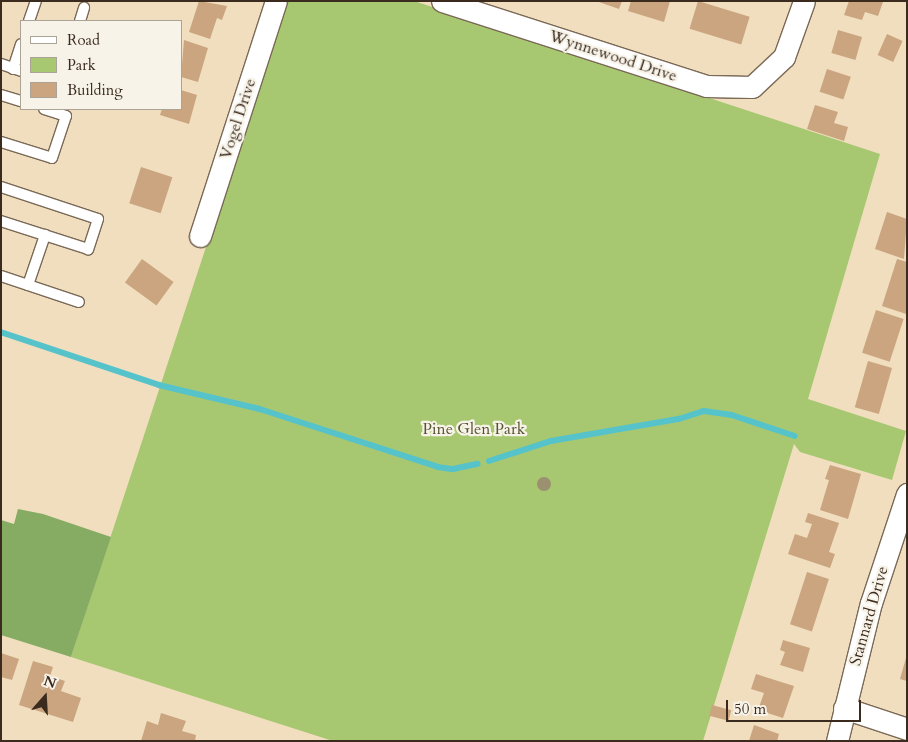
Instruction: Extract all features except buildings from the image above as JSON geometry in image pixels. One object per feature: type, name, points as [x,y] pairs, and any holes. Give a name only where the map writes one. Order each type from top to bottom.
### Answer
[{"type":"street","name":"Vogel Drive","points":[[200,236],[276,1]]},
{"type":"street","name":"Wynnewood Drive","points":[[442,1],[706,86],[752,87],[784,57],[804,1]]},
{"type":"street","name":"Stannard Drive","points":[[838,741],[844,708],[871,603],[907,494]]},
{"type":"street","points":[[844,708],[907,729]]},
{"type":"lane","points":[[29,20],[36,1]]},
{"type":"lane","points":[[80,20],[84,8]]},
{"type":"lane","points":[[1,64],[17,70],[20,50]]},
{"type":"lane","points":[[1,95],[20,101]]},
{"type":"lane","points":[[1,142],[52,158],[66,116],[47,110]]},
{"type":"lane","points":[[1,187],[98,219],[88,249],[1,221]]},
{"type":"lane","points":[[28,285],[45,235]]},
{"type":"lane","points":[[1,276],[79,302]]},
{"type":"green space","name":"Pine Glen Park","points":[[287,1],[414,1],[880,154],[808,399],[906,431],[892,480],[800,452],[794,444],[703,741],[333,741],[71,657]]},
{"type":"green space","points":[[18,509],[43,514],[111,537],[71,657],[1,635],[1,520],[14,524]]},
{"type":"waterway","points":[[1,332],[159,385],[260,409],[438,467],[453,469],[477,464]]},
{"type":"waterway","points":[[489,461],[551,441],[679,419],[704,411],[732,415],[795,436]]}]
